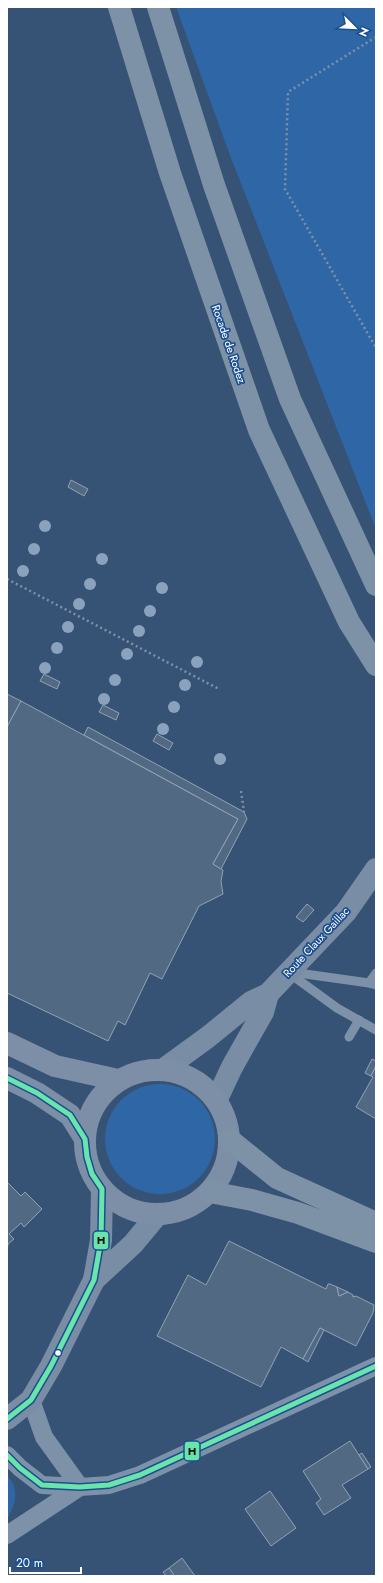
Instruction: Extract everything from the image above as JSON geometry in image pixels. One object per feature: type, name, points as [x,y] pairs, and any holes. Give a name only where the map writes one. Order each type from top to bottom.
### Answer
[{"type":"highway","name":"Rocade de Rodez","points":[[120,7],[170,172],[259,430],[349,622],[376,665]]},
{"type":"highway","points":[[158,7],[214,185],[290,399],[376,585]]},
{"type":"highway","points":[[230,1140],[277,1178],[376,1222]]},
{"type":"highway","points":[[210,1192],[252,1200],[298,1213],[376,1242]]},
{"type":"main road","points":[[7,1043],[55,1066],[118,1080]]},
{"type":"main road","points":[[164,1069],[185,1074],[202,1084],[217,1100],[226,1119],[230,1140],[228,1159],[221,1177],[210,1192],[195,1204],[176,1212],[158,1214],[137,1212],[118,1203],[102,1189],[92,1174],[86,1157],[85,1139],[89,1116],[101,1096],[118,1080],[140,1071],[164,1069]]},
{"type":"main road","points":[[7,1078],[37,1093],[70,1115],[85,1139]]},
{"type":"street","name":"Route Claux Gaillac","points":[[164,1069],[208,1037],[251,1002],[268,994],[346,912],[376,869]]},
{"type":"street","name":"Route Claux Gaillac","points":[[217,1100],[232,1067],[263,1012],[268,994]]},
{"type":"street","points":[[7,1419],[31,1400],[51,1366],[94,1280],[102,1240],[102,1189]]},
{"type":"street","points":[[94,1280],[133,1244],[158,1214]]},
{"type":"street","points":[[7,1455],[20,1468],[42,1485],[80,1487],[109,1485],[140,1475],[376,1366]]},
{"type":"street","points":[[31,1400],[44,1437],[80,1487]]},
{"type":"street","points":[[7,1535],[80,1487]]},
{"type":"lane","points":[[288,972],[373,984],[376,973]]},
{"type":"lane","points":[[288,972],[337,1008],[376,1030]]},
{"type":"lane","points":[[349,1037],[359,1020]]},
{"type":"path","points":[[376,37],[288,92],[285,189],[376,348]]},
{"type":"path","points":[[7,579],[219,689]]},
{"type":"path","points":[[240,791],[244,812]]},
{"type":"shaded area","points":[[176,7],[376,7],[376,529],[231,158]]},
{"type":"shaded area","points":[[160,1084],[181,1088],[191,1093],[199,1100],[206,1108],[211,1118],[215,1139],[211,1160],[206,1170],[199,1178],[191,1185],[181,1190],[160,1194],[139,1190],[129,1185],[121,1178],[114,1170],[109,1160],[105,1139],[109,1118],[114,1108],[121,1100],[129,1093],[139,1088]]},
{"type":"shaded area","points":[[7,1475],[14,1486],[15,1497],[13,1508],[7,1519]]},
{"type":"building","points":[[71,480],[88,489],[84,496],[68,487]]},
{"type":"building","points":[[44,674],[60,682],[57,689],[40,681]]},
{"type":"building","points":[[7,694],[21,701],[7,727]]},
{"type":"building","points":[[21,701],[238,819],[213,864],[223,870],[221,881],[223,894],[199,906],[162,979],[150,973],[125,1025],[118,1021],[108,1041],[7,993],[7,727]]},
{"type":"building","points":[[103,705],[119,713],[116,720],[99,712]]},
{"type":"building","points":[[88,727],[244,812],[247,819],[221,869],[213,864],[238,819],[84,735]]},
{"type":"building","points":[[157,734],[173,743],[169,750],[153,741]]},
{"type":"building","points":[[307,904],[314,910],[303,922],[296,917]]},
{"type":"building","points":[[372,1059],[376,1061],[376,1066],[371,1076],[365,1073]]},
{"type":"building","points":[[376,1066],[376,1119],[356,1107],[373,1077],[371,1076]]},
{"type":"building","points":[[7,1182],[21,1196],[25,1192],[42,1209],[24,1227],[21,1223],[9,1234],[14,1239],[8,1244],[7,1251]]},
{"type":"building","points":[[229,1241],[326,1289],[328,1284],[337,1287],[339,1296],[348,1292],[353,1295],[353,1297],[356,1296],[374,1305],[373,1313],[356,1346],[320,1328],[303,1359],[281,1347],[261,1387],[157,1336],[188,1275],[206,1285]]},
{"type":"building","points":[[337,1287],[348,1292],[339,1296]]},
{"type":"building","points":[[320,1328],[324,1330],[308,1362],[303,1359]]},
{"type":"building","points":[[350,1441],[368,1469],[342,1485],[351,1498],[324,1515],[316,1503],[321,1499],[303,1471]]},
{"type":"building","points":[[362,1453],[371,1467],[368,1469],[359,1455]]},
{"type":"building","points":[[270,1491],[296,1528],[271,1546],[245,1509]]},
{"type":"building","points":[[182,1558],[195,1576],[173,1576],[169,1568]]},
{"type":"building","points":[[169,1568],[174,1575],[173,1576],[166,1576],[163,1572]]},
{"type":"transit line","name":"H","points":[[7,1078],[37,1093],[70,1115],[85,1139],[87,1157],[92,1174],[102,1189],[101,1240],[94,1280],[51,1366],[31,1400],[7,1419]]},
{"type":"transit line","name":"H","points":[[7,1455],[20,1468],[42,1485],[80,1487],[109,1485],[140,1475],[376,1366]]}]
